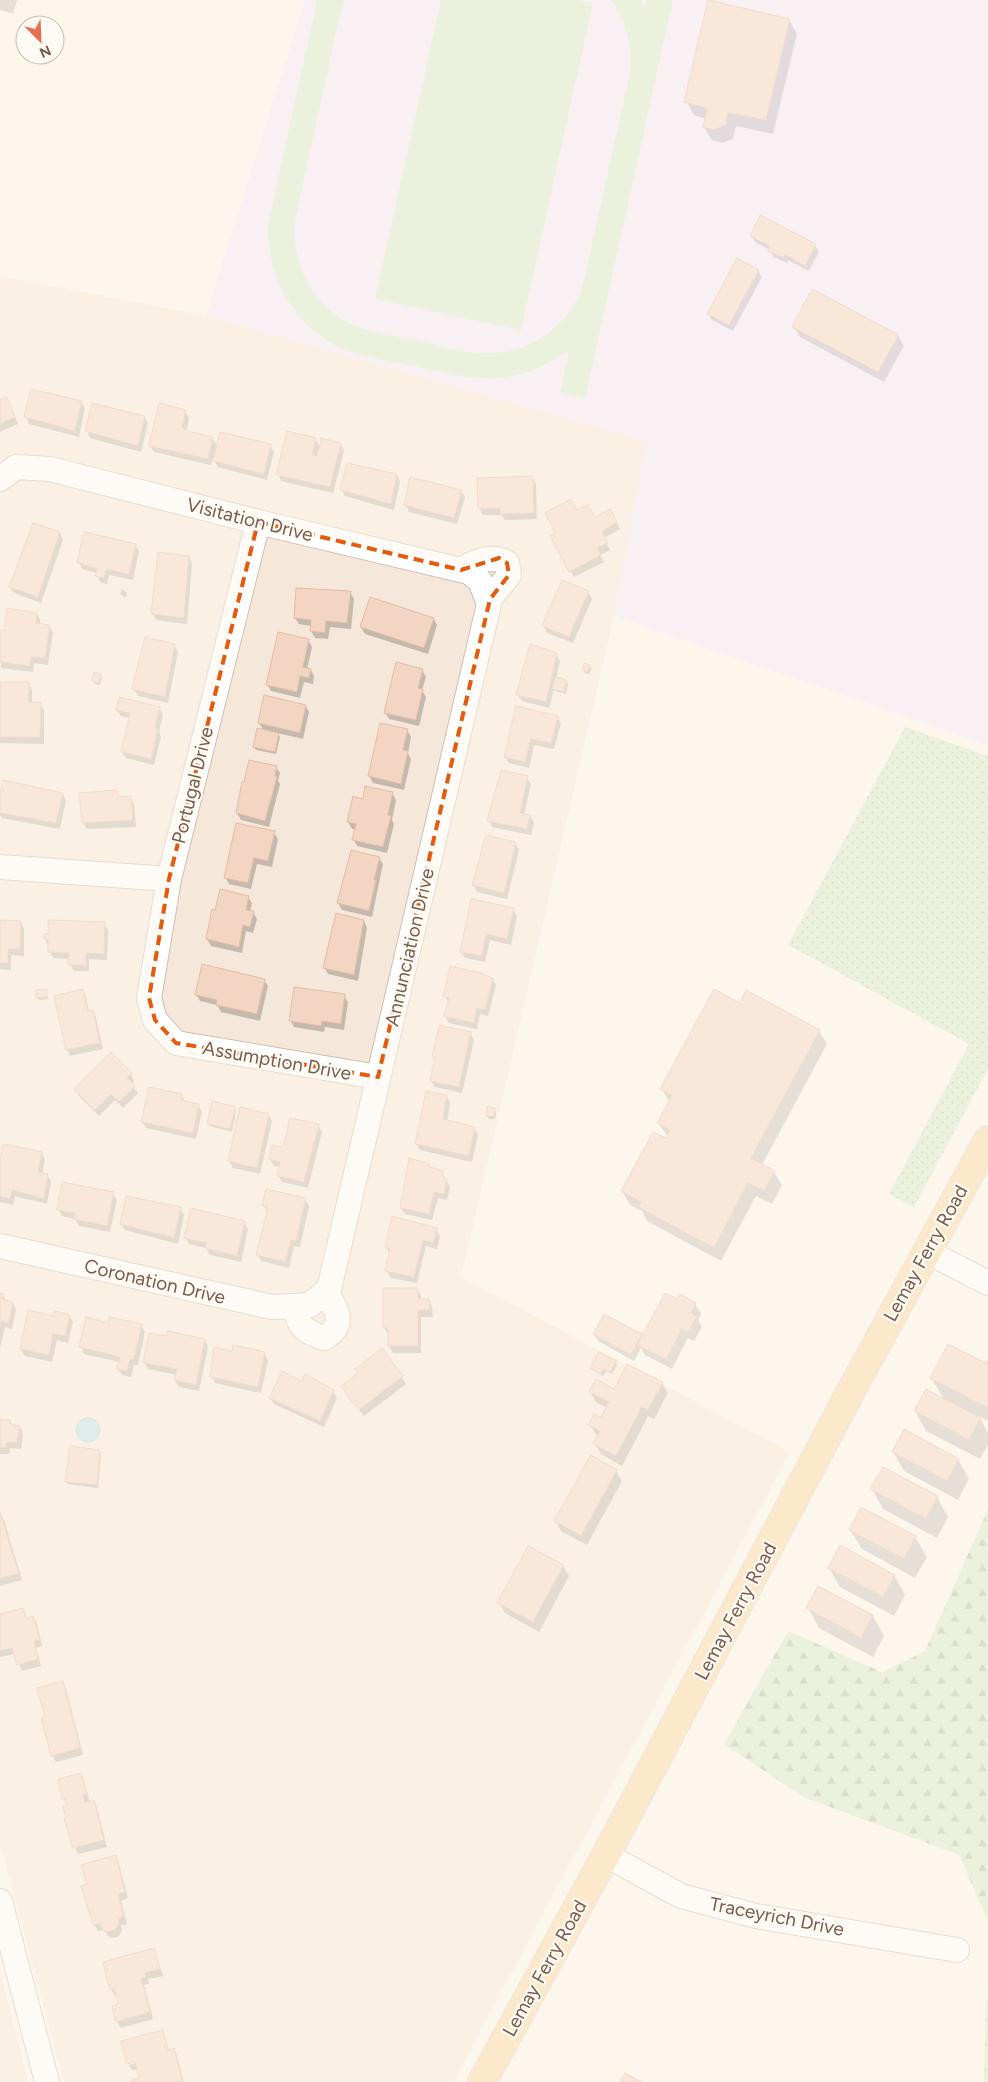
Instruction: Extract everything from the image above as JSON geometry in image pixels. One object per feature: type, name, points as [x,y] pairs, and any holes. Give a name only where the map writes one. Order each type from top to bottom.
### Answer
[{"type":"main road","name":"Lemay Ferry Road","points":[[482,2082],[606,1855],[926,1251],[988,1140]]},
{"type":"street","name":"Visitation Drive","points":[[8,473],[50,468],[258,522],[476,584]]},
{"type":"street","name":"Portugal Drive","points":[[176,1043],[155,1020],[149,998],[169,880],[258,522]]},
{"type":"street","name":"Annunciation Drive","points":[[311,1301],[329,1289],[378,1077],[476,584]]},
{"type":"street","points":[[0,867],[169,880]]},
{"type":"street","name":"Assumption Drive","points":[[176,1043],[378,1077]]},
{"type":"street","name":"Coronation Drive","points":[[0,1246],[272,1307],[311,1301]]},
{"type":"street","points":[[926,1251],[988,1282]]},
{"type":"street","name":"Traceyrich Drive","points":[[606,1855],[681,1896],[756,1916],[957,1950]]},
{"type":"street","points":[[0,1903],[47,2082]]},
{"type":"highlighted area","points":[[258,522],[461,570],[499,558],[507,563],[509,575],[490,599],[378,1077],[176,1043],[155,1020],[149,998],[169,879]]},
{"type":"shaded area","points":[[305,0],[988,0],[988,745],[614,616],[646,441],[206,316]]},
{"type":"shaded area","points":[[0,276],[206,316],[647,441],[614,616],[461,1277],[790,1452],[453,2082],[64,2082],[0,1843]]},
{"type":"shaded area","points":[[0,1971],[28,2082],[0,2082]]},
{"type":"green space","points":[[317,0],[345,0],[339,19],[295,220],[297,254],[309,286],[331,311],[345,321],[361,328],[458,350],[497,353],[527,345],[541,338],[565,317],[582,289],[630,73],[631,63],[627,35],[621,17],[611,0],[641,0],[645,7],[647,0],[673,0],[585,399],[560,393],[569,350],[549,363],[512,376],[476,378],[457,375],[368,357],[341,348],[309,327],[286,297],[272,263],[268,225]]},
{"type":"green space","points":[[441,0],[578,0],[593,3],[521,330],[375,299]]},
{"type":"green space","points":[[905,727],[988,756],[988,1069],[914,1207],[889,1194],[969,1044],[788,945]]},
{"type":"green space","points":[[988,1509],[988,1921],[959,1855],[803,1797],[724,1744],[788,1631],[882,1672],[925,1651]]},
{"type":"green space","points":[[988,1996],[988,2082],[984,2082],[986,2001]]},
{"type":"water","points":[[83,1418],[93,1418],[100,1425],[100,1435],[93,1442],[83,1442],[76,1435],[76,1425]]},
{"type":"building","points":[[708,0],[790,19],[766,120],[728,113],[726,125],[714,130],[703,127],[707,108],[684,102]]},
{"type":"building","points":[[760,215],[816,244],[805,266],[785,254],[784,258],[768,251],[770,246],[750,236]]},
{"type":"building","points":[[737,258],[759,270],[729,325],[707,314]]},
{"type":"building","points":[[812,289],[899,335],[878,372],[792,327]]},
{"type":"building","points":[[31,389],[82,401],[75,431],[24,417]]},
{"type":"building","points":[[7,397],[15,417],[0,424],[0,399]]},
{"type":"building","points":[[92,403],[145,416],[138,446],[85,431]]},
{"type":"building","points":[[159,403],[186,410],[182,427],[187,431],[213,437],[208,459],[149,446]]},
{"type":"building","points":[[287,431],[316,438],[312,454],[317,456],[321,438],[341,443],[330,487],[276,475]]},
{"type":"building","points":[[220,432],[271,444],[264,474],[213,461]]},
{"type":"building","points":[[347,463],[397,474],[391,504],[340,490]]},
{"type":"building","points":[[533,476],[534,513],[500,514],[500,508],[478,509],[477,478]]},
{"type":"building","points":[[410,477],[462,490],[454,518],[404,505]]},
{"type":"building","points":[[571,499],[577,510],[588,505],[595,517],[610,509],[617,522],[602,531],[608,543],[597,548],[601,555],[569,572],[550,536],[555,533],[545,513]]},
{"type":"building","points":[[33,523],[60,532],[38,597],[9,587]]},
{"type":"building","points":[[84,532],[136,544],[129,574],[106,569],[104,578],[95,576],[97,569],[77,562]]},
{"type":"building","points":[[158,552],[189,556],[184,618],[151,614]]},
{"type":"building","points":[[562,580],[589,591],[569,637],[542,626]]},
{"type":"building","points":[[296,588],[351,591],[347,623],[326,621],[325,633],[310,631],[311,620],[294,618]]},
{"type":"building","points":[[370,597],[434,618],[424,648],[360,627]]},
{"type":"building","points":[[7,608],[37,613],[36,623],[50,625],[45,658],[31,657],[30,666],[0,662],[0,630],[4,631]]},
{"type":"building","points":[[278,632],[309,639],[303,667],[311,669],[309,678],[300,676],[297,692],[266,685]]},
{"type":"building","points":[[145,637],[175,644],[165,697],[132,689]]},
{"type":"building","points":[[530,644],[557,653],[546,702],[516,695]]},
{"type":"building","points":[[396,662],[423,669],[418,688],[423,689],[416,720],[384,713]]},
{"type":"building","points":[[584,663],[590,665],[588,672],[582,670]]},
{"type":"building","points":[[94,672],[101,674],[99,683],[92,681]]},
{"type":"building","points":[[555,677],[567,680],[564,692],[552,689]]},
{"type":"building","points":[[0,682],[29,682],[29,702],[41,702],[40,737],[0,737]]},
{"type":"building","points":[[264,695],[306,705],[300,733],[258,723]]},
{"type":"building","points":[[119,697],[160,707],[155,728],[158,729],[151,759],[121,752],[130,713],[116,710]]},
{"type":"building","points":[[516,706],[558,716],[551,743],[531,739],[525,762],[504,757]]},
{"type":"building","points":[[380,723],[408,729],[403,750],[408,751],[401,784],[368,776]]},
{"type":"building","points":[[257,728],[279,733],[275,752],[253,747]]},
{"type":"building","points":[[249,760],[277,766],[275,776],[277,777],[265,821],[236,813],[242,782],[244,782]]},
{"type":"building","points":[[501,770],[528,776],[520,813],[531,815],[527,829],[487,821]]},
{"type":"building","points":[[3,780],[63,793],[56,823],[0,813],[0,795]]},
{"type":"building","points":[[365,786],[393,792],[388,815],[391,816],[383,847],[352,840],[356,824],[347,822],[353,796],[363,799]]},
{"type":"building","points":[[117,790],[118,797],[131,796],[133,820],[82,823],[79,793]]},
{"type":"building","points":[[236,823],[275,831],[268,861],[254,858],[248,883],[224,878]]},
{"type":"building","points":[[486,835],[516,842],[504,893],[472,885]]},
{"type":"building","points":[[351,850],[380,857],[369,911],[337,903]]},
{"type":"building","points":[[220,889],[249,896],[246,910],[254,911],[250,927],[243,925],[239,947],[206,939],[212,909],[215,910]]},
{"type":"building","points":[[471,899],[514,908],[507,939],[486,934],[482,956],[460,952]]},
{"type":"building","points":[[336,913],[364,920],[354,975],[323,968]]},
{"type":"building","points":[[0,920],[21,921],[20,949],[8,949],[8,963],[0,963]]},
{"type":"building","points":[[48,920],[105,922],[104,954],[86,953],[86,965],[68,965],[69,953],[48,952],[48,940],[44,939],[44,934],[48,934]]},
{"type":"building","points":[[202,964],[265,979],[257,1014],[216,1005],[217,1000],[195,995]]},
{"type":"building","points":[[450,966],[485,974],[493,978],[485,1010],[477,1008],[474,1023],[444,1016],[449,998],[443,997]]},
{"type":"building","points":[[294,987],[345,994],[341,1024],[322,1021],[321,1026],[289,1021]]},
{"type":"building","points":[[47,989],[47,997],[36,998],[36,990]]},
{"type":"building","points":[[83,989],[88,1011],[93,1010],[100,1043],[66,1050],[54,996]]},
{"type":"building","points":[[714,989],[740,1003],[746,990],[820,1030],[751,1158],[775,1171],[764,1191],[748,1183],[714,1248],[638,1207],[641,1202],[621,1191],[653,1132],[666,1138],[670,1130],[657,1123],[672,1095],[660,1089]]},
{"type":"building","points":[[439,1025],[471,1032],[459,1087],[430,1081],[435,1057],[432,1057]]},
{"type":"building","points":[[111,1052],[132,1073],[127,1078],[135,1086],[119,1102],[111,1094],[95,1110],[74,1089]]},
{"type":"building","points":[[149,1087],[182,1094],[181,1100],[199,1104],[193,1133],[141,1122]]},
{"type":"building","points":[[426,1091],[447,1095],[443,1119],[475,1127],[469,1156],[415,1144]]},
{"type":"building","points":[[212,1101],[236,1107],[230,1129],[207,1124]]},
{"type":"building","points":[[487,1106],[495,1108],[494,1117],[486,1116]]},
{"type":"building","points":[[240,1107],[269,1114],[257,1168],[228,1161]]},
{"type":"building","points":[[290,1118],[319,1124],[304,1182],[277,1176],[280,1162],[269,1159],[272,1145],[283,1147]]},
{"type":"building","points":[[3,1144],[42,1152],[38,1172],[48,1174],[44,1199],[12,1190],[10,1199],[0,1196],[0,1160]]},
{"type":"building","points":[[409,1158],[430,1164],[429,1167],[442,1170],[444,1178],[447,1179],[444,1194],[434,1192],[429,1214],[400,1208]]},
{"type":"building","points":[[62,1182],[114,1192],[107,1226],[74,1219],[75,1213],[57,1210]]},
{"type":"building","points":[[266,1189],[306,1198],[296,1241],[291,1240],[285,1262],[256,1255],[268,1207],[262,1206]]},
{"type":"building","points":[[126,1196],[181,1207],[174,1238],[120,1224]]},
{"type":"building","points":[[191,1208],[245,1221],[237,1256],[205,1248],[206,1243],[184,1238]]},
{"type":"building","points":[[392,1216],[437,1228],[433,1243],[423,1240],[414,1277],[385,1271],[390,1249],[385,1248]]},
{"type":"building","points":[[383,1288],[418,1288],[418,1299],[429,1299],[430,1310],[418,1310],[418,1346],[388,1346],[388,1328],[383,1328]]},
{"type":"building","points":[[0,1293],[4,1294],[2,1299],[13,1302],[9,1323],[1,1321],[0,1327]]},
{"type":"building","points":[[665,1293],[677,1299],[680,1294],[696,1303],[691,1313],[697,1316],[688,1332],[682,1329],[666,1360],[637,1345]]},
{"type":"building","points":[[28,1310],[54,1316],[55,1311],[70,1315],[65,1336],[53,1334],[49,1355],[20,1349]]},
{"type":"building","points":[[604,1314],[642,1334],[631,1355],[593,1334]]},
{"type":"building","points":[[86,1317],[108,1323],[110,1317],[142,1324],[134,1359],[130,1359],[127,1371],[117,1369],[120,1357],[79,1347]]},
{"type":"building","points":[[167,1331],[205,1339],[196,1385],[174,1380],[177,1369],[143,1363],[149,1333],[167,1336]]},
{"type":"building","points":[[948,1344],[986,1363],[988,1360],[988,1408],[930,1378]]},
{"type":"building","points":[[233,1345],[265,1352],[258,1387],[210,1377],[214,1347],[232,1351]]},
{"type":"building","points":[[382,1348],[403,1376],[359,1410],[341,1387],[358,1373],[355,1369]]},
{"type":"building","points":[[599,1352],[617,1361],[610,1372],[604,1369],[601,1374],[590,1368]]},
{"type":"building","points":[[627,1364],[663,1382],[648,1410],[642,1407],[616,1456],[593,1444],[600,1431],[588,1425],[594,1414],[601,1417],[609,1402],[589,1392],[596,1379],[614,1389]]},
{"type":"building","points":[[282,1371],[302,1381],[305,1374],[334,1390],[320,1421],[269,1398]]},
{"type":"building","points":[[926,1389],[981,1418],[969,1440],[914,1411]]},
{"type":"building","points":[[0,1419],[10,1420],[10,1424],[20,1426],[17,1443],[7,1442],[6,1448],[0,1447]]},
{"type":"building","points":[[904,1429],[959,1459],[947,1481],[892,1452]]},
{"type":"building","points":[[70,1446],[100,1450],[97,1485],[65,1482]]},
{"type":"building","points":[[591,1455],[617,1470],[581,1536],[554,1521]]},
{"type":"building","points":[[883,1467],[938,1496],[926,1519],[870,1489]]},
{"type":"building","points":[[861,1507],[916,1536],[904,1559],[849,1530]]},
{"type":"building","points":[[0,1512],[19,1574],[0,1578]]},
{"type":"building","points":[[840,1545],[895,1575],[883,1597],[828,1568]]},
{"type":"building","points":[[528,1546],[564,1565],[533,1622],[497,1603]]},
{"type":"building","points":[[818,1586],[873,1615],[861,1638],[806,1608]]},
{"type":"building","points":[[23,1608],[26,1618],[33,1616],[40,1640],[34,1641],[38,1659],[17,1665],[12,1648],[0,1651],[0,1614]]},
{"type":"building","points":[[63,1681],[80,1748],[51,1756],[41,1718],[45,1717],[37,1688]]},
{"type":"building","points":[[81,1773],[87,1794],[83,1795],[85,1802],[94,1800],[104,1840],[73,1848],[64,1819],[66,1818],[63,1807],[67,1806],[65,1799],[63,1800],[58,1779]]},
{"type":"building","points":[[116,1855],[125,1892],[118,1894],[124,1917],[118,1918],[119,1924],[115,1930],[108,1932],[103,1930],[100,1924],[93,1925],[81,1886],[87,1884],[81,1865]]},
{"type":"building","points":[[154,1948],[160,1969],[145,1973],[146,1977],[141,1978],[150,2012],[116,2022],[112,2006],[118,2004],[114,1989],[110,1990],[103,1962]]},
{"type":"building","points":[[163,2030],[168,2050],[174,2048],[183,2082],[132,2082],[131,2080],[139,2078],[135,2062],[127,2064],[121,2041]]},
{"type":"building","points":[[625,2073],[642,2082],[620,2082]]}]
